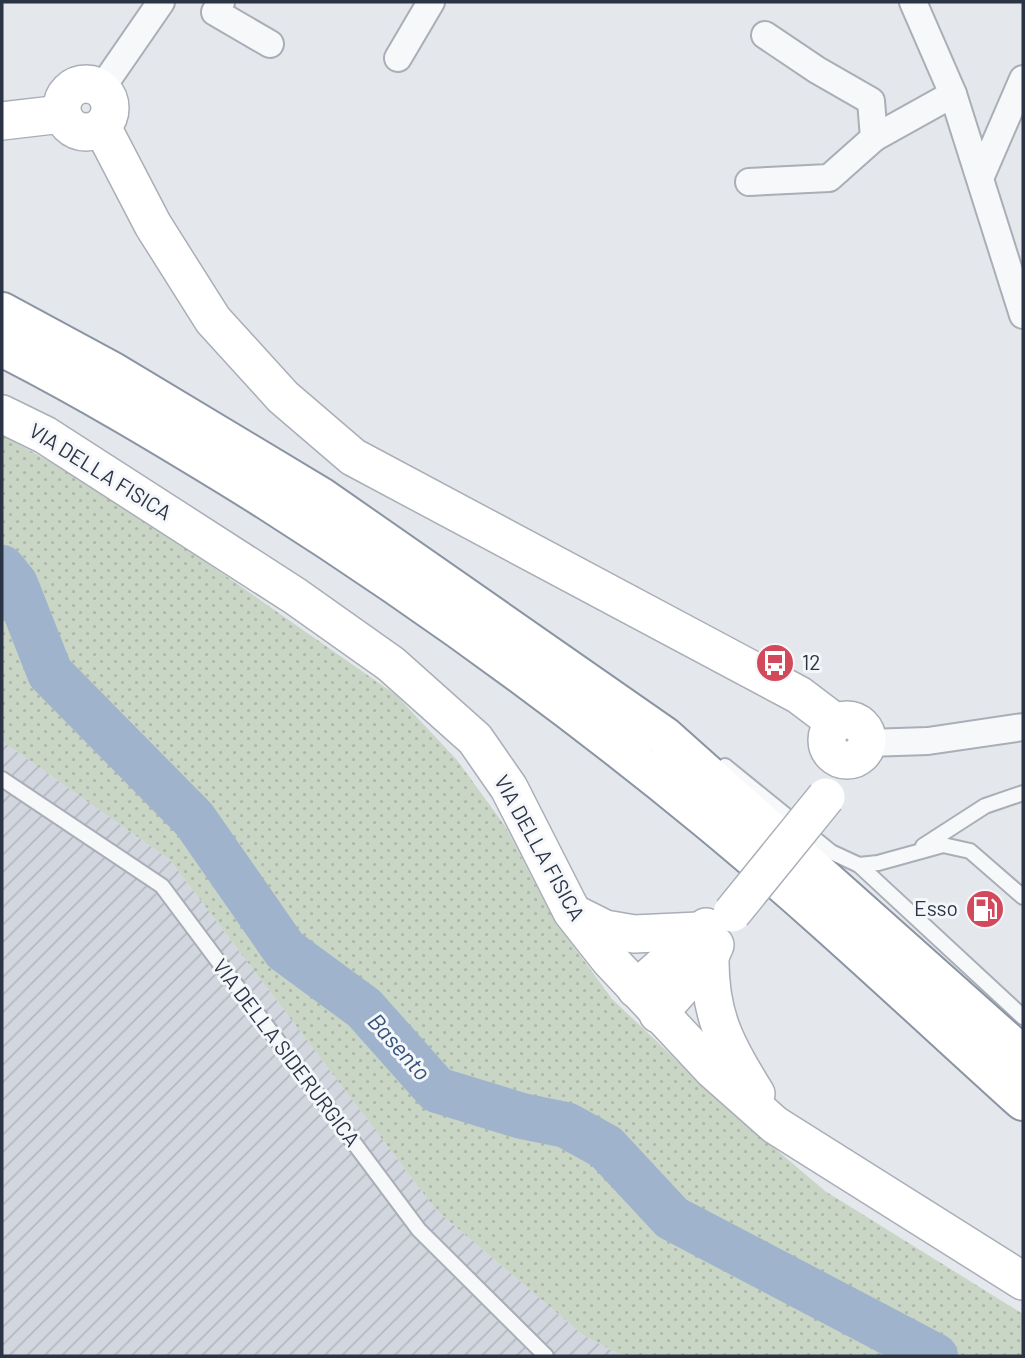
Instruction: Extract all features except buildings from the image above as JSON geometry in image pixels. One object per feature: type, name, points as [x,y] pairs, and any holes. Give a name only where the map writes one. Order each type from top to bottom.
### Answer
[{"type":"highway","points":[[2,287],[166,377],[286,475]]},
{"type":"highway","points":[[2,312],[113,372],[321,497],[663,737],[1023,1056]]},
{"type":"highway","points":[[2,347],[44,368],[197,457],[343,547],[565,705],[710,821],[1023,1101]]},
{"type":"street","points":[[101,89],[161,2]]},
{"type":"street","points":[[221,2],[215,12],[270,44]]},
{"type":"street","points":[[398,58],[430,2]]},
{"type":"street","points":[[913,2],[953,94],[1023,315]]},
{"type":"street","points":[[765,35],[817,71],[871,101],[874,138]]},
{"type":"street","points":[[981,176],[1023,79]]},
{"type":"street","points":[[87,83],[101,89],[107,95],[110,112],[102,127],[95,131],[79,131],[65,122],[62,114],[63,99],[72,87],[87,83]]},
{"type":"street","points":[[749,182],[829,178],[874,138],[953,94]]},
{"type":"street","points":[[2,121],[62,114]]},
{"type":"street","points":[[102,127],[153,225],[213,320],[283,397],[353,457],[799,695],[836,723],[845,720],[854,722],[861,726],[866,734],[826,797],[732,913],[647,1001]]},
{"type":"street","name":"VIA DELLA FISICA","points":[[2,414],[45,435],[295,596],[391,664],[475,739],[509,788],[572,912],[609,959],[714,1071],[775,1125],[1023,1281]]},
{"type":"street","points":[[853,751],[1023,727]]},
{"type":"street","points":[[572,912],[604,929],[705,943]]},
{"type":"street","points":[[705,943],[709,979],[723,1037],[775,1125]]},
{"type":"lane","points":[[540,650],[636,699]]},
{"type":"lane","points":[[713,757],[831,852],[859,865],[1023,1017]]},
{"type":"lane","name":"VIA DELLA SIDERURGICA","points":[[2,779],[162,886],[419,1230],[546,1356]]},
{"type":"lane","points":[[908,856],[985,806],[1023,793]]},
{"type":"lane","points":[[859,865],[908,856],[943,845],[970,851],[1023,897]]},
{"type":"shaded area","points":[[2,741],[170,860],[436,1210],[583,1335],[623,1356],[2,1356]]},
{"type":"green space","points":[[2,435],[113,497],[396,695],[457,760],[505,826],[553,918],[612,999],[726,1107],[825,1191],[1023,1314],[1023,1356],[623,1356],[583,1335],[436,1210],[170,860],[2,741]]},
{"type":"waterway","name":"Basento","points":[[2,568],[15,584],[50,673],[194,819],[285,950],[364,1008],[437,1090],[522,1116],[566,1125],[606,1147],[672,1218],[935,1356]]},
{"type":"place","name":"12","points":[[775,663]]},
{"type":"place","name":"Esso","points":[[985,909]]}]
